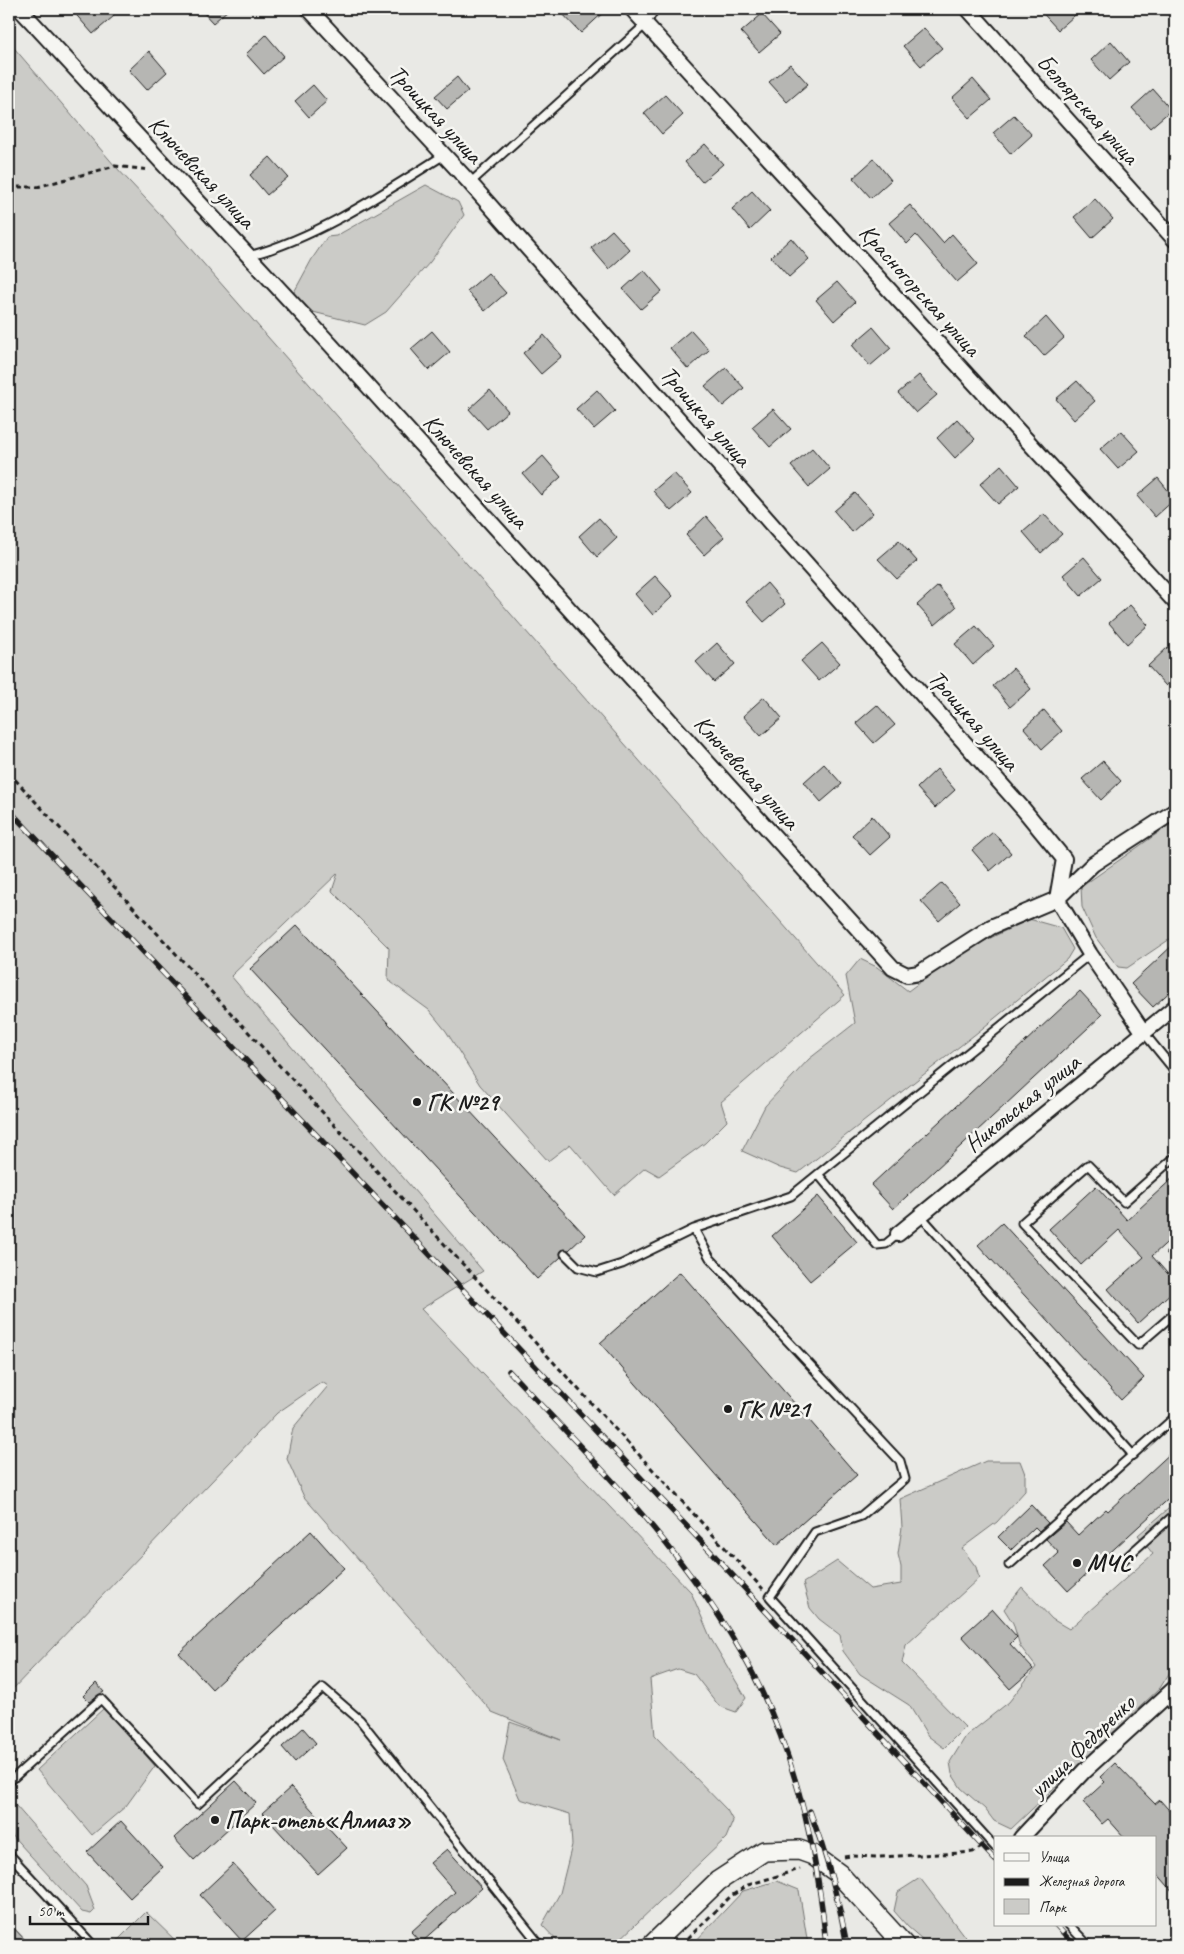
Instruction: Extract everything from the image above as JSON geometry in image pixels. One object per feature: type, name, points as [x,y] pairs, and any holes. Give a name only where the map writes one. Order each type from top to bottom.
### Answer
[{"type":"main road","points":[[652,1945],[718,1881],[764,1851],[799,1850],[813,1855],[839,1874],[904,1945]]},
{"type":"street","name":"Ключевская улица","points":[[20,9],[249,256],[893,968],[907,975],[919,973],[991,927],[1057,899]]},
{"type":"street","name":"Троицкая улица","points":[[309,9],[470,183],[1024,810],[1064,859],[1057,899]]},
{"type":"street","name":"Красногорская улица","points":[[632,9],[1175,602]]},
{"type":"street","name":"Белоярская улица","points":[[968,9],[1175,240]]},
{"type":"street","points":[[1144,1034],[1090,954],[1057,899],[1093,864],[1175,811]]},
{"type":"street","name":"Никольская улица","points":[[898,1234],[1175,1007]]},
{"type":"street","name":"улица Федоренко","points":[[1024,1836],[1084,1771],[1175,1688]]},
{"type":"lane","points":[[470,183],[646,24],[655,9]]},
{"type":"lane","points":[[249,256],[279,247],[346,216],[444,155]]},
{"type":"lane","points":[[565,1254],[578,1267],[597,1272],[622,1264],[694,1229],[792,1196],[1090,954]]},
{"type":"lane","points":[[1144,1034],[1175,1071]]},
{"type":"lane","points":[[1175,1157],[1124,1202],[1088,1165],[1022,1223],[1138,1346],[1175,1313]]},
{"type":"lane","points":[[818,1174],[877,1245],[886,1244],[898,1234]]},
{"type":"lane","points":[[920,1215],[1133,1455]]},
{"type":"lane","points":[[694,1229],[710,1258],[900,1461],[905,1479],[861,1516],[814,1532],[770,1597],[993,1844]]},
{"type":"lane","points":[[1009,1565],[1175,1417]]},
{"type":"lane","points":[[1119,1564],[1175,1514]]},
{"type":"lane","points":[[9,1782],[101,1699],[198,1804],[323,1688],[360,1720],[540,1945]]},
{"type":"lane","points":[[1165,1698],[1175,1709]]},
{"type":"lane","points":[[9,1854],[93,1945]]},
{"type":"lane","points":[[1070,1926],[1088,1945]]},
{"type":"path","points":[[9,187],[37,188],[115,166],[172,173]]},
{"type":"path","points":[[9,773],[770,1597]]},
{"type":"path","points":[[1175,1246],[1167,1253],[1175,1262]]},
{"type":"path","points":[[681,1945],[731,1896],[748,1885],[851,1856],[878,1857],[973,1852],[993,1844]]},
{"type":"green space","points":[[9,42],[115,166],[160,214],[845,995],[721,1102],[727,1121],[705,1143],[659,1176],[645,1168],[614,1195],[570,1144],[548,1161],[480,1085],[446,1031],[429,1010],[388,980],[389,948],[332,891],[338,873],[231,976],[483,1271],[421,1309],[691,1592],[711,1639],[746,1698],[736,1712],[719,1706],[694,1674],[678,1669],[650,1679],[655,1736],[727,1810],[733,1821],[726,1838],[614,1945],[561,1945],[542,1925],[560,1893],[572,1845],[570,1814],[520,1799],[503,1760],[510,1722],[561,1740],[492,1712],[304,1497],[287,1459],[293,1428],[328,1386],[322,1382],[277,1413],[9,1693]]},
{"type":"green space","points":[[426,185],[458,202],[464,215],[430,262],[386,312],[365,325],[313,312],[293,294],[312,259],[327,237],[336,236]]},
{"type":"green space","points":[[1175,821],[1175,934],[1127,968],[1118,967],[1096,938],[1082,907],[1081,887]]},
{"type":"green space","points":[[1029,919],[1061,928],[1073,949],[1067,959],[978,1032],[798,1173],[780,1168],[742,1151],[765,1106],[809,1059],[855,1023],[846,976],[860,959],[877,967],[908,991],[956,955]]},
{"type":"green space","points":[[986,1461],[1020,1461],[1025,1474],[1025,1491],[997,1522],[962,1548],[976,1567],[979,1578],[906,1645],[902,1663],[965,1727],[944,1748],[928,1736],[909,1705],[860,1674],[843,1651],[840,1635],[819,1619],[810,1608],[803,1583],[837,1561],[870,1589],[901,1584],[901,1567],[898,1554],[902,1527],[900,1499]]},
{"type":"green space","points":[[1175,1503],[1175,1664],[1160,1688],[1011,1829],[994,1821],[985,1809],[961,1788],[952,1774],[950,1762],[966,1736],[1009,1702],[1036,1667],[1020,1646],[1013,1623],[1004,1609],[1022,1587],[1052,1619],[1069,1629],[1153,1554],[1138,1535]]},
{"type":"green space","points":[[104,1708],[155,1766],[126,1806],[92,1835],[37,1770]]},
{"type":"green space","points":[[9,1798],[86,1886],[95,1910],[91,1914],[82,1912],[9,1832]]},
{"type":"green space","points":[[920,1878],[971,1945],[929,1945],[908,1927],[894,1911],[898,1892]]},
{"type":"green space","points":[[777,1881],[799,1890],[808,1945],[692,1945],[743,1891]]},
{"type":"green space","points":[[146,1912],[180,1945],[113,1945]]},
{"type":"building","points":[[71,9],[108,9],[114,16],[93,34]]},
{"type":"building","points":[[200,9],[229,9],[213,23]]},
{"type":"building","points":[[558,9],[607,9],[581,33]]},
{"type":"building","points":[[1039,9],[1082,9],[1058,30]]},
{"type":"building","points":[[762,14],[780,34],[759,52],[741,32]]},
{"type":"building","points":[[924,28],[942,48],[921,66],[903,46]]},
{"type":"building","points":[[266,35],[284,56],[264,74],[246,54]]},
{"type":"building","points":[[1111,41],[1129,62],[1109,80],[1091,60]]},
{"type":"building","points":[[149,51],[167,72],[147,90],[129,70]]},
{"type":"building","points":[[790,64],[808,84],[787,102],[769,82]]},
{"type":"building","points":[[457,77],[468,91],[447,109],[435,96]]},
{"type":"building","points":[[973,79],[991,100],[970,118],[952,98]]},
{"type":"building","points":[[313,85],[327,101],[309,117],[295,101]]},
{"type":"building","points":[[1153,89],[1171,110],[1150,128],[1132,108]]},
{"type":"building","points":[[665,95],[683,115],[662,134],[644,113]]},
{"type":"building","points":[[1014,115],[1032,135],[1011,154],[993,133]]},
{"type":"building","points":[[705,144],[723,164],[702,182],[685,162]]},
{"type":"building","points":[[270,157],[288,177],[267,195],[250,175]]},
{"type":"building","points":[[874,159],[891,180],[871,198],[853,178]]},
{"type":"building","points":[[752,191],[770,211],[750,230],[732,209]]},
{"type":"building","points":[[1095,199],[1113,219],[1092,238],[1074,217]]},
{"type":"building","points":[[910,205],[943,243],[952,234],[978,264],[957,282],[916,235],[907,244],[889,223]]},
{"type":"building","points":[[612,230],[630,250],[609,269],[591,248]]},
{"type":"building","points":[[791,238],[809,259],[789,277],[771,257]]},
{"type":"building","points":[[644,270],[662,291],[641,309],[623,289]]},
{"type":"building","points":[[488,273],[506,293],[485,311],[467,291]]},
{"type":"building","points":[[837,282],[855,302],[834,321],[816,300]]},
{"type":"building","points":[[1046,317],[1064,338],[1044,356],[1026,336]]},
{"type":"building","points":[[873,327],[891,348],[870,366],[852,345]]},
{"type":"building","points":[[691,330],[709,350],[688,369],[670,348]]},
{"type":"building","points":[[432,331],[450,352],[429,370],[411,349]]},
{"type":"building","points":[[544,335],[562,356],[541,374],[523,353]]},
{"type":"building","points":[[726,368],[744,388],[723,406],[705,386]]},
{"type":"building","points":[[919,375],[937,395],[916,413],[898,393]]},
{"type":"building","points":[[1077,381],[1095,401],[1074,420],[1056,399]]},
{"type":"building","points":[[490,390],[508,411],[487,429],[469,409]]},
{"type":"building","points":[[597,390],[615,411],[594,429],[576,409]]},
{"type":"building","points":[[773,409],[791,429],[770,447],[752,427]]},
{"type":"building","points":[[957,419],[975,439],[955,458],[937,438]]},
{"type":"building","points":[[1121,431],[1139,451],[1118,469],[1100,449]]},
{"type":"building","points":[[812,448],[830,469],[809,487],[791,466]]},
{"type":"building","points":[[543,456],[561,477],[541,495],[523,474]]},
{"type":"building","points":[[1001,465],[1019,486],[998,504],[980,484]]},
{"type":"building","points":[[674,473],[692,493],[671,511],[653,491]]},
{"type":"building","points":[[1158,478],[1175,499],[1155,517],[1137,496]]},
{"type":"building","points":[[855,493],[873,513],[852,532],[834,511]]},
{"type":"building","points":[[1044,514],[1062,534],[1041,553],[1023,532]]},
{"type":"building","points":[[706,516],[724,537],[704,555],[686,535]]},
{"type":"building","points":[[599,518],[617,538],[597,557],[579,536]]},
{"type":"building","points":[[899,541],[917,561],[897,579],[878,559]]},
{"type":"building","points":[[1084,557],[1102,578],[1081,596],[1063,575]]},
{"type":"building","points":[[655,576],[673,596],[653,615],[635,594]]},
{"type":"building","points":[[767,583],[785,604],[764,622],[746,602]]},
{"type":"building","points":[[938,586],[956,607],[935,625],[917,605]]},
{"type":"building","points":[[1130,605],[1148,625],[1127,644],[1109,623]]},
{"type":"building","points":[[976,626],[994,646],[973,665],[955,644]]},
{"type":"building","points":[[717,643],[735,664],[714,682],[696,662]]},
{"type":"building","points":[[822,643],[840,663],[819,681],[801,661]]},
{"type":"building","points":[[1168,647],[1175,655],[1175,678],[1166,686],[1148,666]]},
{"type":"building","points":[[1013,668],[1031,689],[1010,707],[993,686]]},
{"type":"building","points":[[764,697],[782,718],[761,736],[743,716]]},
{"type":"building","points":[[877,705],[895,725],[874,743],[856,723]]},
{"type":"building","points":[[1044,710],[1062,731],[1042,749],[1024,728]]},
{"type":"building","points":[[1103,761],[1121,781],[1101,800],[1082,779]]},
{"type":"building","points":[[824,764],[842,784],[821,802],[804,782]]},
{"type":"building","points":[[937,769],[955,790],[935,808],[917,788]]},
{"type":"building","points":[[872,816],[890,837],[870,855],[852,835]]},
{"type":"building","points":[[993,832],[1011,853],[990,871],[972,850]]},
{"type":"building","points":[[942,883],[960,903],[939,921],[921,901]]},
{"type":"building","name":"ГК №29","points":[[297,925],[585,1235],[569,1250],[562,1250],[560,1253],[561,1257],[537,1279],[250,969]]},
{"type":"building","points":[[1175,943],[1175,987],[1153,1007],[1131,984]]},
{"type":"building","points":[[1080,991],[1102,1015],[893,1209],[871,1185]]},
{"type":"building","points":[[1175,1176],[1175,1235],[1152,1256],[1175,1282],[1175,1289],[1138,1323],[1108,1289],[1144,1257],[1119,1230],[1081,1265],[1049,1229],[1096,1186],[1127,1220]]},
{"type":"building","points":[[818,1196],[857,1242],[810,1281],[772,1236]]},
{"type":"building","points":[[1002,1223],[1144,1378],[1121,1400],[978,1245]]},
{"type":"building","name":"ГК №21","points":[[680,1272],[857,1475],[777,1545],[600,1343]]},
{"type":"building","points":[[1175,1449],[1175,1493],[1068,1591],[1045,1566],[1059,1553],[1046,1539],[1066,1522],[1078,1535],[1106,1509],[1108,1511]]},
{"type":"building","points":[[1031,1505],[1048,1523],[1039,1531],[1035,1527],[1011,1550],[998,1537]]},
{"type":"building","points":[[311,1531],[344,1568],[212,1689],[179,1653]]},
{"type":"building","points":[[992,1609],[1017,1637],[1010,1644],[1033,1669],[1010,1689],[962,1636]]},
{"type":"building","points":[[96,1683],[104,1692],[89,1702],[83,1696]]},
{"type":"building","points":[[303,1728],[316,1743],[295,1762],[282,1747]]},
{"type":"building","points":[[1115,1763],[1155,1804],[1160,1800],[1175,1817],[1175,1894],[1156,1872],[1156,1836],[1123,1836],[1108,1819],[1102,1824],[1083,1802],[1105,1782],[1100,1777]]},
{"type":"building","name":"Парк-отель«Алмаз»","points":[[236,1781],[256,1803],[194,1860],[174,1838]]},
{"type":"building","points":[[291,1787],[347,1848],[318,1874],[262,1813]]},
{"type":"building","points":[[121,1821],[163,1867],[130,1898],[87,1852]]},
{"type":"building","points":[[447,1849],[482,1888],[421,1943],[411,1932],[455,1892],[430,1863]]},
{"type":"building","points":[[233,1864],[275,1911],[242,1941],[200,1895]]},
{"type":"building","points":[[9,1923],[30,1945],[9,1945]]},
{"type":"railway","points":[[9,810],[713,1554],[994,1859]]},
{"type":"railway","points":[[509,1371],[605,1473],[660,1536],[715,1610],[740,1649],[774,1720],[796,1782],[812,1848],[823,1913],[826,1945]]},
{"type":"railway","points":[[810,1811],[832,1877],[847,1945]]},
{"type":"railway","points":[[1057,1926],[1074,1945]]},
{"type":"place","name":"ГК №29","points":[[417,1102]]},
{"type":"place","name":"ГК №21","points":[[728,1409]]},
{"type":"place","name":"МЧС","points":[[1077,1563]]},
{"type":"place","name":"Парк-отель«Алмаз»","points":[[215,1820]]}]
